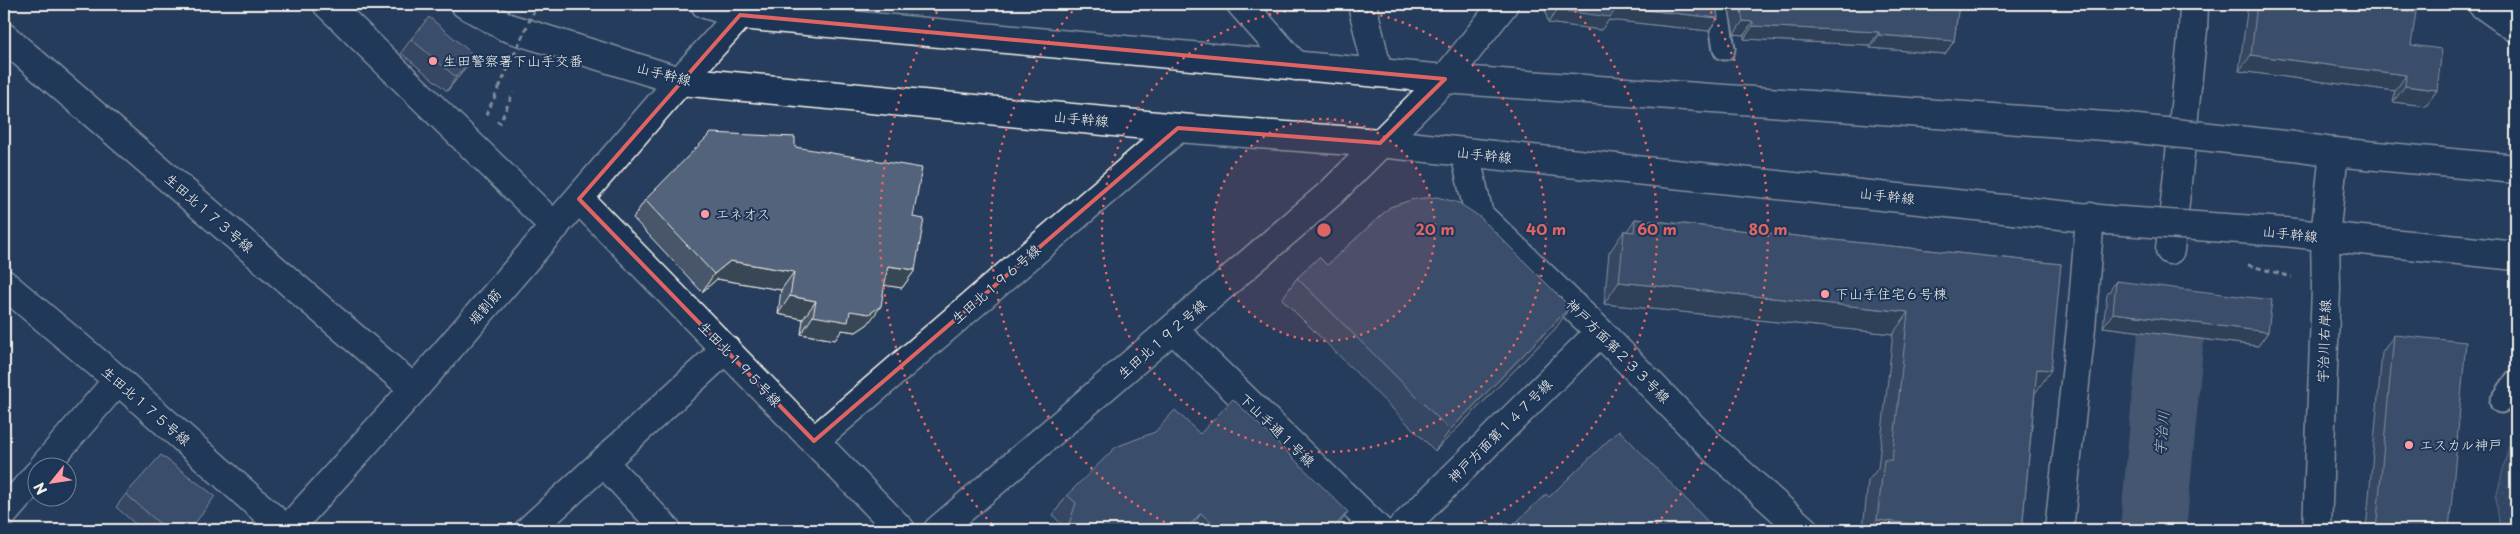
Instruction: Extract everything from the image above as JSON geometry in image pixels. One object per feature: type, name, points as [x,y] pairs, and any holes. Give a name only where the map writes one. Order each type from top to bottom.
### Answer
[{"type":"street","points":[[327,4],[555,227]]},
{"type":"street","name":"山手幹線","points":[[465,4],[506,27],[680,81],[1178,128],[1380,143],[2099,218],[2284,232],[2516,256]]},
{"type":"street","points":[[705,4],[1296,66],[1445,79],[2119,127],[2334,152],[2516,169]]},
{"type":"street","points":[[1241,4],[1296,66]]},
{"type":"street","points":[[1362,4],[1378,73]]},
{"type":"street","name":"生田北１９２号線","points":[[938,530],[1174,330],[1332,192],[1445,79],[1504,4]]},
{"type":"street","points":[[2482,4],[2516,28]]},
{"type":"street","name":"堀割筋","points":[[286,530],[414,389],[680,81],[745,9]]},
{"type":"street","points":[[2170,250],[2193,16]]},
{"type":"street","name":"生田北１７３号線","points":[[4,37],[414,389]]},
{"type":"street","name":"生田北１９６号線","points":[[814,440],[1178,128]]},
{"type":"street","name":"宇治川右岸線","points":[[2317,530],[2326,288],[2325,237],[2334,152]]},
{"type":"street","name":"神戸方面第２３３号線","points":[[1465,153],[1479,215],[1600,332],[1715,450],[1804,530]]},
{"type":"street","name":"生田北１９５号線","points":[[579,199],[901,530]]},
{"type":"street","points":[[2059,530],[2081,328],[2099,218]]},
{"type":"street","name":"生田北１７５号線","points":[[4,284],[118,380],[286,530]]},
{"type":"street","name":"下山手通１号線","points":[[1174,330],[1379,530]]},
{"type":"street","name":"神戸方面第１４７号線","points":[[1400,530],[1600,332]]},
{"type":"street","points":[[528,530],[726,349]]},
{"type":"street","points":[[53,456],[118,380]]},
{"type":"street","points":[[603,462],[667,530]]},
{"type":"street","points":[[4,513],[28,485]]},
{"type":"lane","points":[[1718,4],[1724,49]]},
{"type":"lane","points":[[2500,402],[2516,380]]},
{"type":"path","points":[[513,93],[500,123],[486,116],[537,4]]},
{"type":"highlighted area","points":[[740,15],[1445,79],[1380,143],[1178,128],[814,441],[579,199]]},
{"type":"shaded area","points":[[2516,417],[2516,530],[2500,530],[2496,498]]},
{"type":"building","points":[[1555,4],[1716,4],[1718,18],[1618,7],[1610,17],[1557,10]]},
{"type":"building","points":[[1740,4],[1959,4],[1954,41],[1879,35],[1879,32],[1753,26],[1753,22],[1743,21]]},
{"type":"building","points":[[2257,4],[2377,4],[2380,8],[2416,12],[2411,45],[2442,49],[2437,90],[2405,86],[2406,75],[2251,55]]},
{"type":"building","points":[[429,17],[475,56],[456,77],[411,39]]},
{"type":"building","points":[[711,133],[795,137],[795,147],[922,168],[913,217],[924,219],[915,270],[888,266],[881,306],[869,314],[850,311],[848,322],[813,316],[816,301],[790,296],[794,272],[730,261],[714,274],[645,200]]},
{"type":"building","points":[[1437,197],[1459,203],[1480,217],[1570,307],[1450,430],[1297,278],[1319,257],[1327,265],[1390,207],[1414,199]]},
{"type":"building","points":[[1635,219],[2061,264],[2051,370],[2037,369],[2022,530],[1965,530],[1877,520],[1884,460],[1892,460],[1908,312],[1619,282],[1624,231],[1634,232]]},
{"type":"building","points":[[2116,281],[2272,300],[2268,332],[2113,313]]},
{"type":"building","name":"エスカル神戸","points":[[2394,335],[2466,342],[2449,530],[2376,530]]},
{"type":"building","points":[[1233,399],[1348,512],[1331,530],[1219,530],[1201,513],[1185,530],[1067,530],[1076,503],[1067,495],[1116,447],[1155,432],[1175,410],[1200,434]]},
{"type":"building","points":[[1619,430],[1716,530],[1508,530],[1546,494],[1549,497]]},
{"type":"building","points":[[161,455],[215,496],[190,530],[167,530],[126,494]]},
{"type":"waterway","name":"宇治川","points":[[2153,530],[2171,336]]},
{"type":"place","name":"生田警察署下山手交番","points":[[433,61]]},
{"type":"place","name":"エネオス","points":[[705,214]]},
{"type":"place","name":"下山手住宅６号棟","points":[[1825,294]]},
{"type":"place","name":"エスカル神戸","points":[[2409,445]]}]
